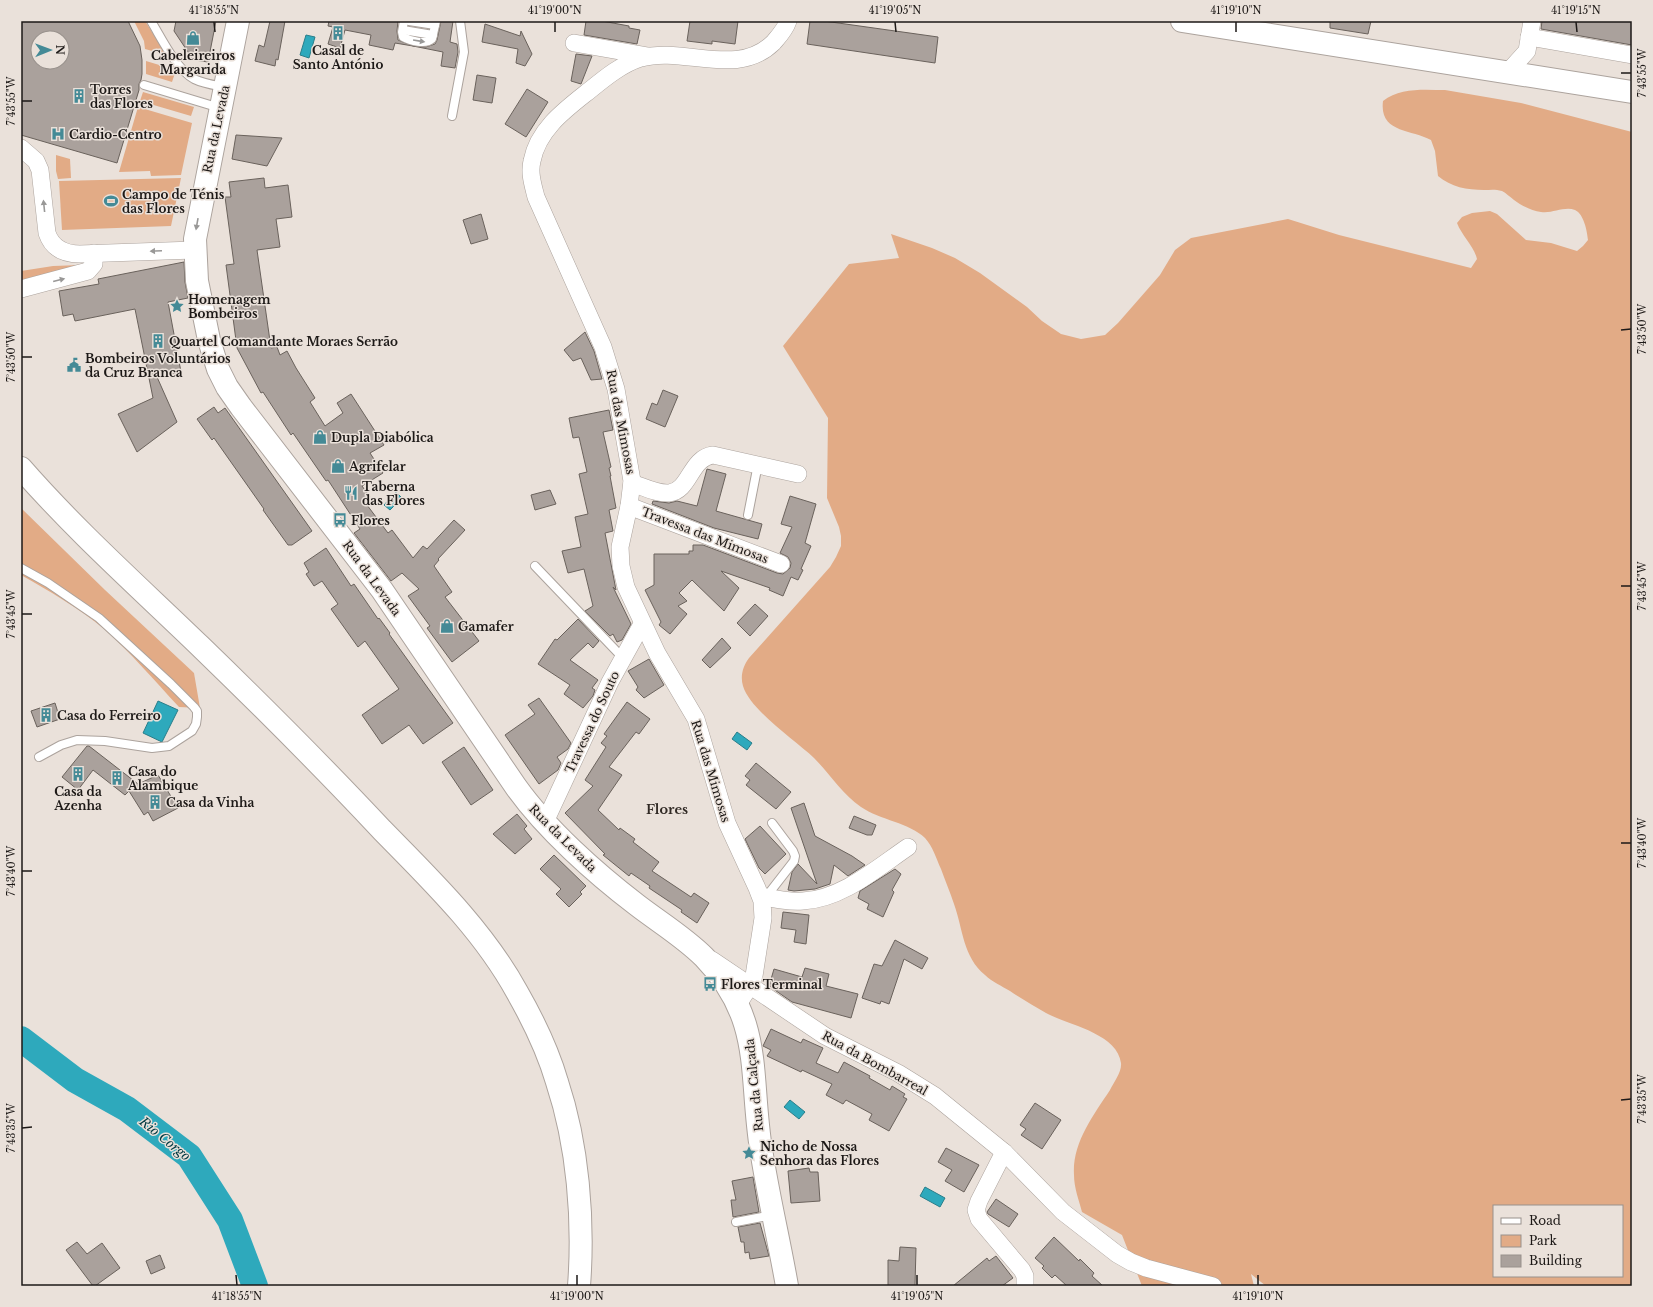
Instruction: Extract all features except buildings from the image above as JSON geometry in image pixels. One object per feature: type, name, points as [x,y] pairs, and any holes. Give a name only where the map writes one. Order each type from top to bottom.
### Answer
[{"type":"main road","name":"Rua da Levada","points":[[238,21],[196,225],[194,250],[197,281],[209,340],[218,369],[227,387],[371,574],[520,793],[545,822],[582,858],[610,883],[683,940],[710,964],[725,982],[738,1004]]},
{"type":"main road","points":[[1182,21],[1632,92]]},
{"type":"main road","points":[[21,468],[94,544],[281,725],[339,784],[459,911],[491,950],[517,992],[539,1037],[557,1081],[569,1128],[578,1190],[581,1263],[579,1286]]},
{"type":"main road","points":[[21,486],[93,561],[242,704],[391,856],[459,930],[492,972],[514,1011],[534,1055],[551,1108],[562,1158],[568,1203],[569,1248],[566,1286]]},
{"type":"main road","name":"Rua da Calçada","points":[[738,1004],[747,1028],[751,1048],[759,1138],[787,1286]]},
{"type":"street","name":"Rua das Mimosas","points":[[738,1004],[750,986],[756,966],[763,918],[763,896],[727,823],[696,719],[642,624],[626,587],[621,566],[620,543],[629,506],[632,483],[631,468],[616,389],[606,356],[539,204],[532,182],[531,168],[534,154],[542,136],[556,119],[566,109],[617,70],[635,60],[652,56],[732,60],[750,58],[761,53],[775,41],[788,21]]},
{"type":"street","points":[[1508,72],[1527,51],[1531,29],[1632,55]]},
{"type":"street","points":[[574,43],[652,56]]},
{"type":"street","points":[[21,148],[36,161],[40,170],[47,230],[51,241],[58,249],[68,253],[194,250]]},
{"type":"street","points":[[21,289],[88,271],[94,264],[94,253]]},
{"type":"street","points":[[632,483],[664,493],[674,492],[682,485],[698,463],[710,455],[720,455],[798,474]]},
{"type":"street","name":"Travessa das Mimosas","points":[[629,506],[781,564]]},
{"type":"street","name":"Travessa do Souto","points":[[545,822],[623,658],[642,624]]},
{"type":"street","points":[[763,896],[796,901],[814,900],[829,896],[842,890],[908,847]]},
{"type":"street","name":"Rua da Bombarreal","points":[[683,940],[825,1036],[898,1073],[930,1093],[1004,1152],[1059,1208],[1103,1244],[1127,1260],[1152,1270],[1213,1286]]},
{"type":"street","points":[[1004,1152],[979,1201],[976,1210],[981,1222],[1022,1270],[1025,1276],[1025,1286]]},
{"type":"lane","points":[[151,21],[179,65],[187,74],[223,98]]},
{"type":"lane","points":[[404,21],[403,37],[414,41],[429,42],[432,39],[435,23],[409,21]]},
{"type":"lane","points":[[452,116],[464,52],[460,21]]},
{"type":"lane","points":[[144,85],[223,98]]},
{"type":"lane","points":[[748,516],[758,464]]},
{"type":"lane","points":[[535,566],[623,658]]},
{"type":"lane","points":[[21,568],[48,583],[99,618],[171,684],[197,711],[196,724],[192,731],[169,746],[152,748],[111,742],[77,740],[61,745],[39,757]]},
{"type":"lane","points":[[763,896],[794,861],[795,856],[793,851],[772,823]]},
{"type":"lane","points":[[736,1222],[773,1215]]},
{"type":"green space","points":[[134,21],[145,21],[167,55],[145,49],[144,41]]},
{"type":"green space","points":[[146,61],[176,70],[172,82],[146,74]]},
{"type":"green space","points":[[1421,90],[1445,90],[1521,103],[1632,132],[1632,1286],[1266,1286],[1251,1274],[1254,1286],[1142,1286],[1122,1235],[1082,1212],[1074,1180],[1074,1163],[1080,1141],[1120,1070],[1121,1063],[1118,1053],[1111,1044],[1101,1037],[1046,1013],[985,975],[972,960],[968,951],[957,913],[941,869],[930,845],[925,838],[919,833],[877,815],[854,802],[814,758],[754,705],[743,686],[743,671],[749,658],[830,567],[841,546],[839,527],[827,498],[828,418],[783,346],[849,264],[899,258],[891,234],[932,248],[955,258],[980,273],[1061,334],[1081,339],[1105,335],[1118,323],[1160,275],[1175,250],[1191,238],[1288,219],[1339,235],[1471,268],[1477,259],[1457,223],[1462,217],[1472,213],[1490,211],[1497,214],[1526,240],[1551,243],[1577,251],[1583,246],[1588,240],[1586,228],[1581,215],[1575,210],[1567,209],[1549,212],[1538,211],[1520,204],[1502,191],[1465,188],[1448,183],[1438,176],[1435,151],[1431,140],[1391,125],[1386,119],[1383,111],[1383,101],[1397,93]]},
{"type":"green space","points":[[143,92],[194,107],[191,116],[140,101]]},
{"type":"green space","points":[[138,107],[192,123],[181,175],[151,176],[150,171],[119,172]]},
{"type":"green space","points":[[56,155],[70,159],[71,178],[58,179],[56,171]]},
{"type":"green space","name":"Campo de Ténis das Flores","points":[[181,178],[171,226],[62,230],[59,181]]},
{"type":"green space","points":[[83,263],[83,267],[21,283],[21,271],[53,266],[81,265]]},
{"type":"green space","points":[[21,508],[105,590],[194,673],[200,708],[179,707],[133,657],[104,629],[74,607],[21,575]]},
{"type":"water","points":[[306,35],[315,37],[309,58],[300,55]]},
{"type":"water","points":[[396,492],[402,498],[390,510],[384,505]]},
{"type":"water","points":[[158,701],[178,710],[162,742],[143,733]]},
{"type":"water","points":[[737,732],[752,743],[747,750],[732,739]]},
{"type":"water","points":[[790,1100],[805,1112],[799,1119],[784,1107]]},
{"type":"water","points":[[925,1187],[945,1198],[940,1207],[920,1196]]},
{"type":"waterway","name":"Rio Corgo","points":[[21,1039],[75,1080],[127,1109],[189,1156],[230,1220],[255,1286]]},
{"type":"place","name":"Casal de Santo António","points":[[338,33]]},
{"type":"place","name":"Cabeleireiros Margarida","points":[[193,38]]},
{"type":"place","name":"Torres das Flores","points":[[79,96]]},
{"type":"place","name":"Cardio-Centro","points":[[58,134]]},
{"type":"place","name":"Campo de Ténis das Flores","points":[[111,201]]},
{"type":"place","name":"Homenagem Bombeiros","points":[[177,306]]},
{"type":"place","name":"Quartel Comandante Moraes Serrão","points":[[158,341]]},
{"type":"place","name":"Bombeiros Voluntários da Cruz Branca","points":[[74,365]]},
{"type":"place","name":"Dupla Diabólica","points":[[320,437]]},
{"type":"place","name":"Agrifelar","points":[[338,466]]},
{"type":"place","name":"Taberna das Flores","points":[[351,493]]},
{"type":"place","name":"Flores","points":[[340,520]]},
{"type":"place","name":"Gamafer","points":[[447,626]]},
{"type":"place","name":"Casa do Ferreiro","points":[[46,715]]},
{"type":"place","name":"Casa da Azenha","points":[[78,774]]},
{"type":"place","name":"Casa do Alambique","points":[[117,778]]},
{"type":"place","name":"Casa da Vinha","points":[[155,802]]},
{"type":"place","name":"Flores Terminal","points":[[710,984]]},
{"type":"place","name":"Nicho de Nossa Senhora das Flores","points":[[749,1153]]},
{"type":"district","name":"Flores","points":[[667,809]]}]
